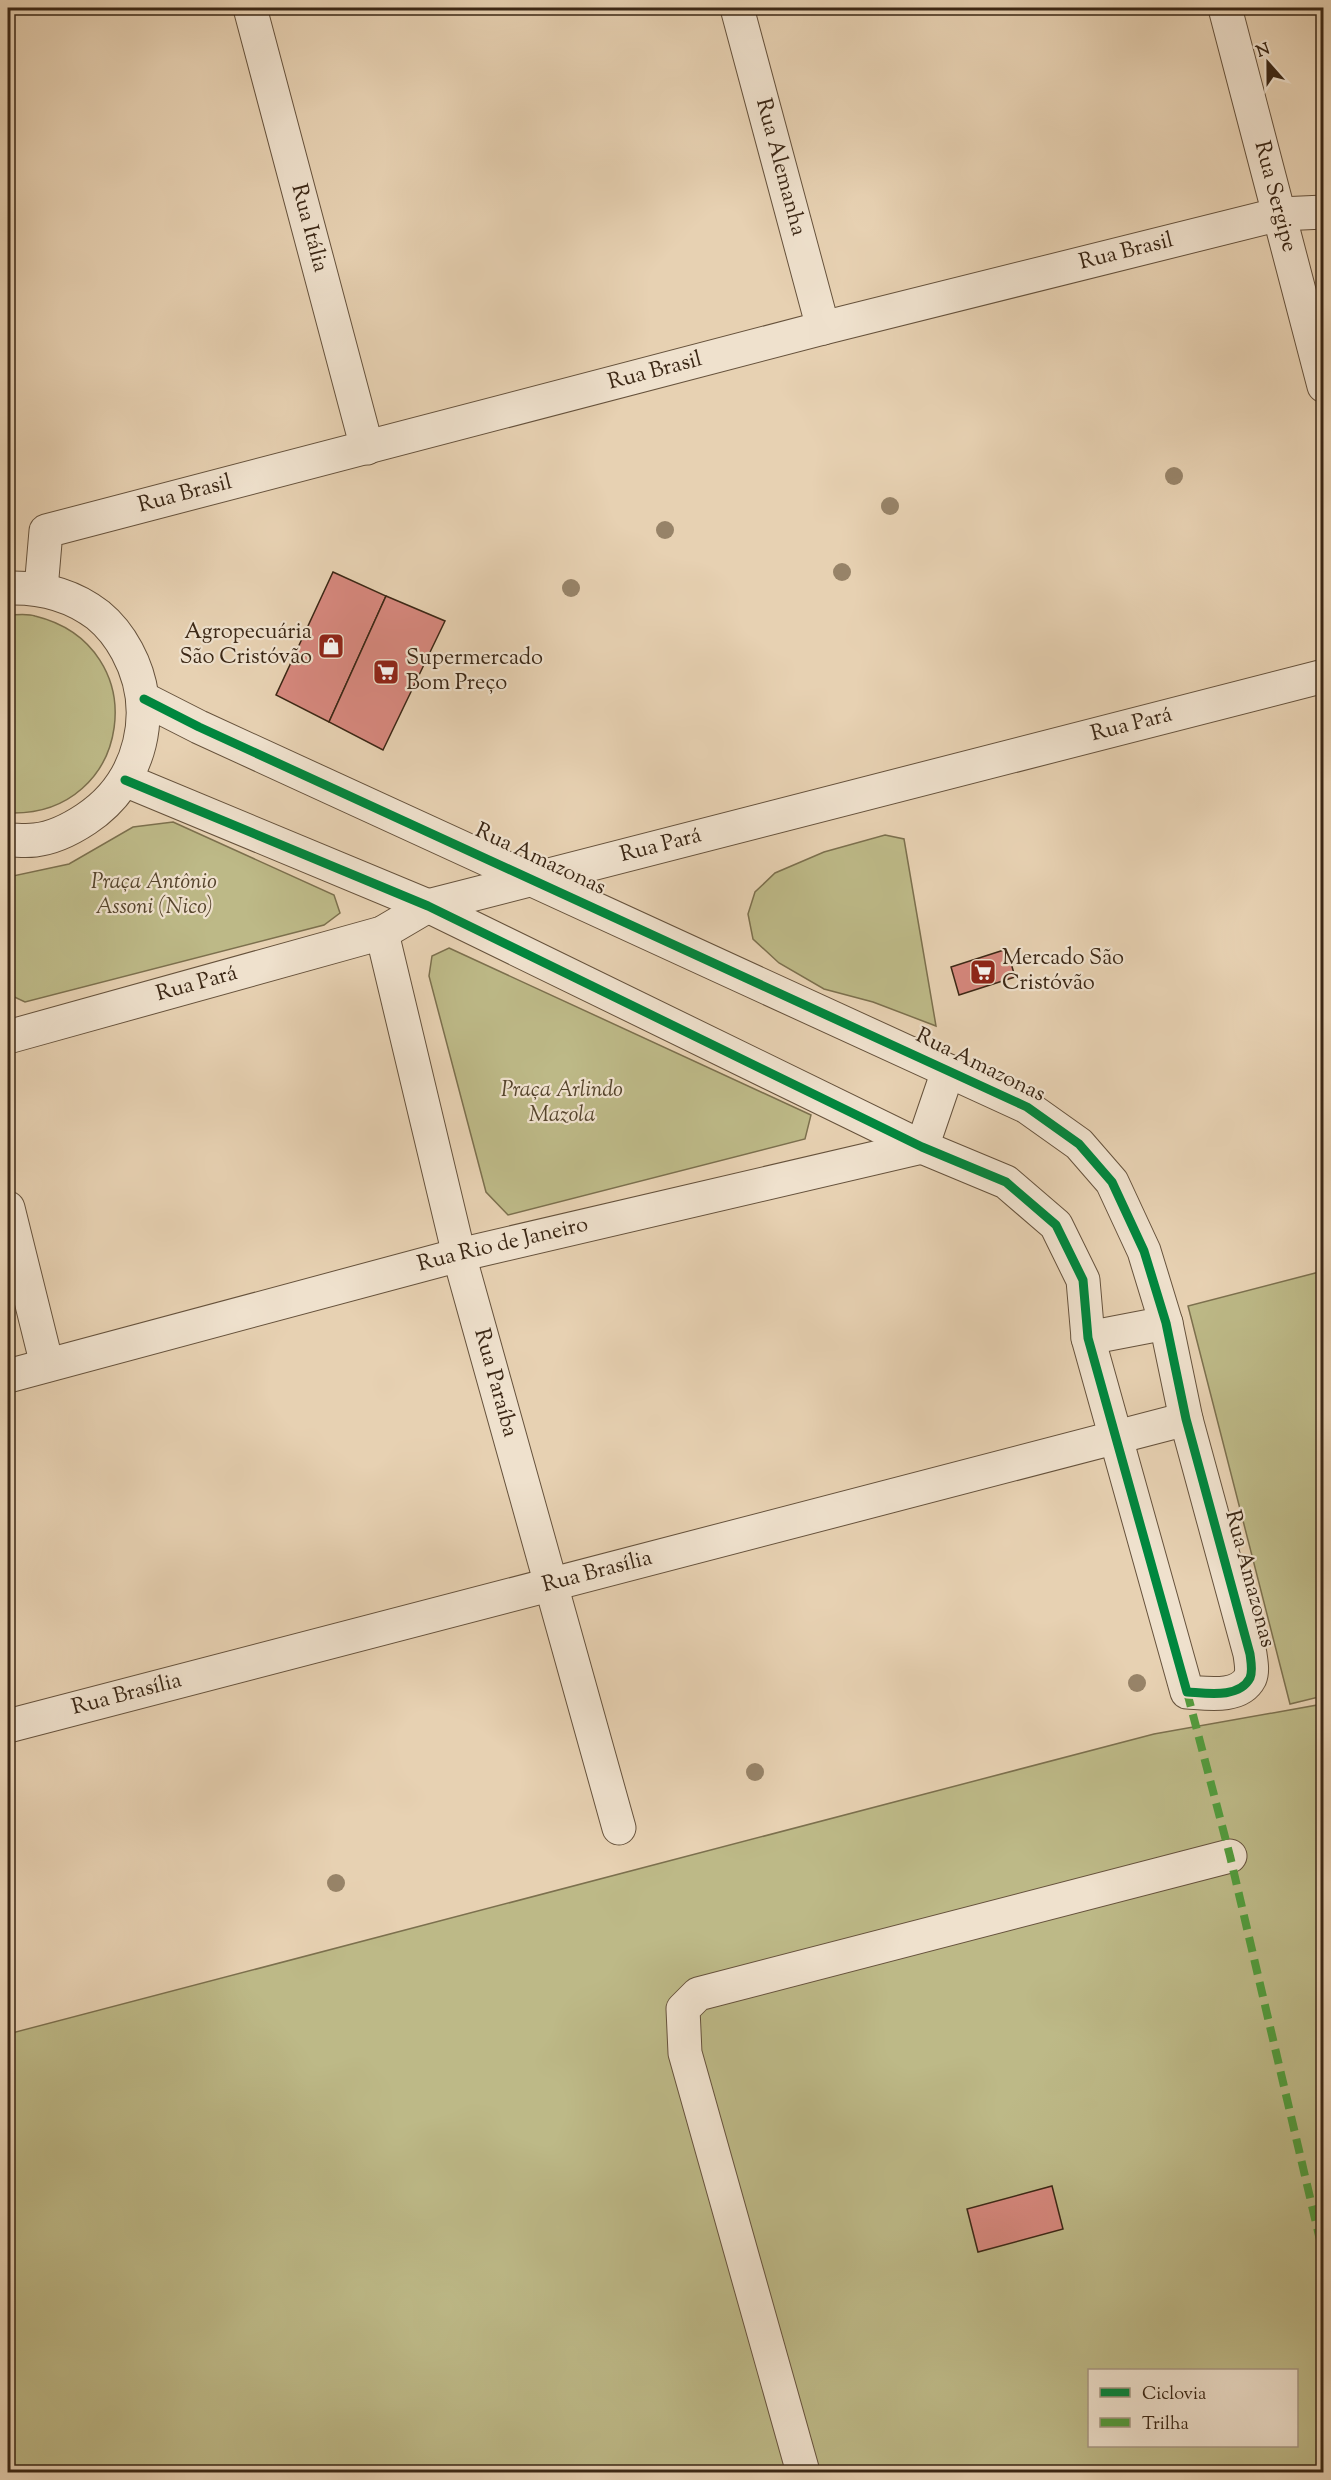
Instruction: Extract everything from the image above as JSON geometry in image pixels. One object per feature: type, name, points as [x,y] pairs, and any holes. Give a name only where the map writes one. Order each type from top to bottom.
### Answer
[{"type":"street","name":"Rua Itália","points":[[250,8],[367,448]]},
{"type":"street","name":"Rua Alemanha","points":[[737,8],[823,328]]},
{"type":"street","name":"Rua Sergipe","points":[[1225,8],[1323,386]]},
{"type":"street","name":"Rua Brasil","points":[[41,590],[46,531],[823,328],[1280,214],[1323,212]]},
{"type":"street","points":[[8,587],[41,590],[71,600],[99,616],[120,640],[136,668],[144,699],[144,728],[138,754],[125,780],[102,809],[71,829],[36,840],[8,840]]},
{"type":"street","name":"Rua Pará","points":[[8,1037],[382,933],[428,906],[1323,676]]},
{"type":"street","name":"Rua Amazonas","points":[[125,780],[428,906],[922,1147],[1006,1182],[1056,1225],[1083,1280],[1088,1338],[1187,1692],[1219,1694],[1238,1689],[1249,1679],[1250,1654],[1186,1419],[1166,1323],[1144,1251],[1112,1182],[1079,1144],[1028,1107],[144,699]]},
{"type":"street","name":"Rua Paraíba","points":[[382,933],[459,1255],[619,1828]]},
{"type":"street","points":[[922,1147],[948,1071]]},
{"type":"street","name":"Rua Rio de Janeiro","points":[[8,1376],[459,1255],[922,1147]]},
{"type":"street","points":[[8,1208],[47,1365]]},
{"type":"street","points":[[1088,1338],[1166,1323]]},
{"type":"street","name":"Rua Brasília","points":[[8,1726],[1186,1419]]},
{"type":"street","points":[[803,2472],[685,2053],[683,2009],[698,1994],[1230,1856]]},
{"type":"green space","points":[[8,615],[32,615],[74,633],[100,660],[113,693],[114,728],[104,761],[82,789],[50,807],[8,813]]},
{"type":"green space","name":"Praça Antônio Assoni (Nico)","points":[[173,822],[334,895],[340,913],[324,925],[25,1002],[8,994],[8,877],[69,864],[133,827]]},
{"type":"green space","points":[[885,835],[904,839],[936,1026],[873,1002],[824,989],[779,963],[753,939],[748,914],[755,892],[775,873],[824,852]]},
{"type":"green space","name":"Praça Arlindo Mazola","points":[[449,948],[811,1115],[805,1139],[508,1215],[486,1192],[429,976],[432,956]]},
{"type":"green space","points":[[1323,1271],[1323,1696],[1290,1704],[1188,1306]]},
{"type":"green space","points":[[1323,1704],[1323,2472],[8,2472],[8,2034],[1154,1734]]},
{"type":"building","name":"Agropecuária São Cristóvão","points":[[333,572],[386,596],[329,722],[276,695]]},
{"type":"building","name":"Supermercado Bom Preço","points":[[386,596],[445,621],[383,750],[329,722]]},
{"type":"building","name":"Mercado São Cristóvão","points":[[1007,949],[1015,977],[959,995],[951,967]]},
{"type":"building","points":[[1052,2186],[1063,2229],[978,2252],[967,2209]]},
{"type":"marked path","points":[[1187,1692],[1230,1856],[1324,2257]]},
{"type":"cycle path","points":[[125,780],[428,906],[922,1147],[1006,1182],[1056,1225],[1083,1280],[1088,1338],[1187,1692],[1222,1693],[1245,1685],[1250,1678],[1252,1666],[1250,1654],[1186,1419],[1166,1323],[1144,1251],[1112,1182],[1079,1144],[1027,1107],[199,727],[144,699]]},
{"type":"place","name":"Agropecuária São Cristóvão","points":[[331,646]]},
{"type":"place","name":"Supermercado Bom Preço","points":[[386,672]]},
{"type":"place","name":"Mercado São Cristóvão","points":[[983,972]]}]
